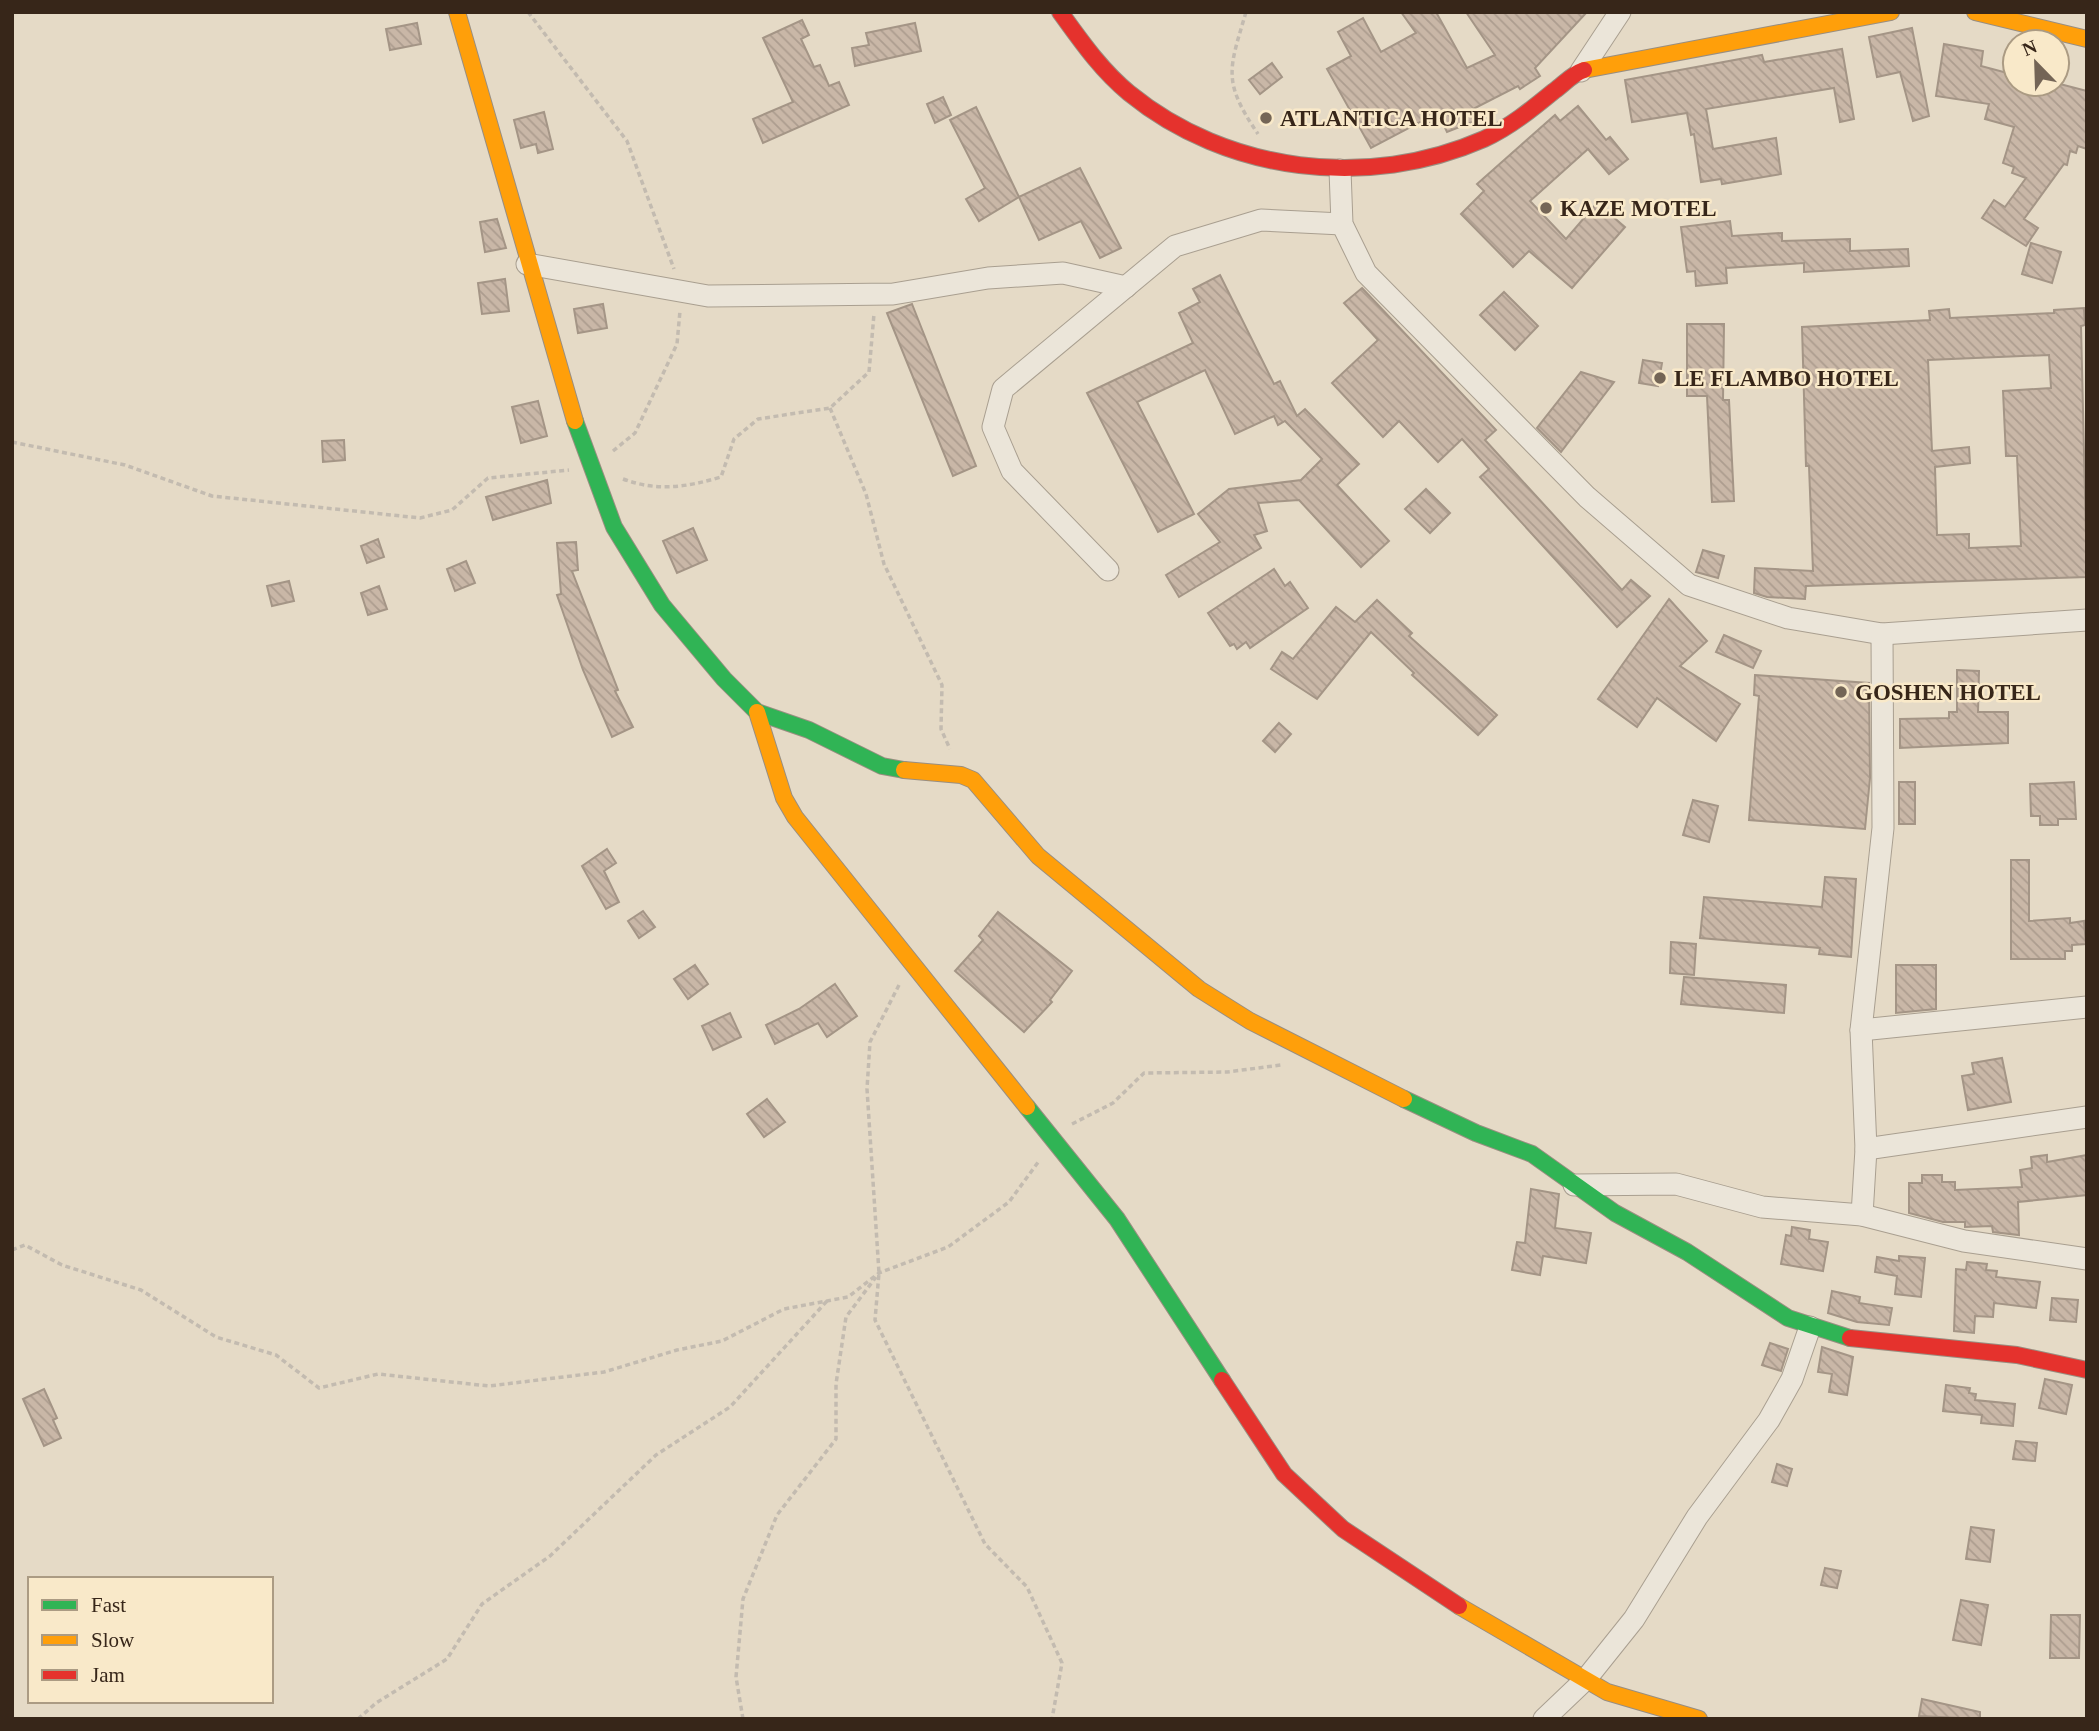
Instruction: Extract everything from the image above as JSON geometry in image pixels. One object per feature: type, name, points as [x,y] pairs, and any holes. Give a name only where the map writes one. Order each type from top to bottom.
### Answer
[{"type":"street","points":[[457,12],[564,390],[614,527],[662,605],[724,679],[757,712],[809,730],[882,766],[927,774],[961,775],[973,780],[1038,856],[1199,989],[1250,1021],[1357,1077],[1476,1133],[1532,1154],[1615,1213],[1687,1252],[1788,1318],[1853,1339],[2017,1355],[2087,1370]]},
{"type":"street","points":[[1060,12],[1100,64],[1130,95],[1168,123],[1217,147],[1279,164],[1340,170],[1386,165],[1446,153],[1487,138],[1520,118],[1581,71],[1620,12]]},
{"type":"street","points":[[1581,71],[1891,12]]},
{"type":"street","points":[[1975,12],[2087,39]]},
{"type":"street","points":[[1340,170],[1342,224],[1366,273],[1587,497],[1689,585],[1788,618],[1882,634],[2087,620]]},
{"type":"street","points":[[1108,570],[1012,471],[993,427],[1003,389],[1175,246],[1261,220],[1342,224]]},
{"type":"street","points":[[527,264],[708,296],[877,294],[988,278],[1063,273],[1126,287]]},
{"type":"street","points":[[1862,1215],[1866,1149],[1861,1030],[1883,828],[1882,634]]},
{"type":"street","points":[[757,712],[784,798],[795,817],[1117,1219],[1284,1474],[1343,1529],[1453,1602],[1607,1692],[1699,1719]]},
{"type":"street","points":[[1861,1030],[2087,1007]]},
{"type":"street","points":[[1866,1149],[2087,1117]]},
{"type":"street","points":[[1574,1185],[1676,1184],[1762,1207],[1862,1215],[1964,1241],[2087,1259]]},
{"type":"street","points":[[1544,1719],[1586,1679],[1634,1619],[1698,1517],[1769,1420],[1792,1379],[1810,1327]]},
{"type":"path","points":[[528,12],[627,141],[682,292],[677,344],[635,433],[592,467]]},
{"type":"path","points":[[1141,12],[1196,12]]},
{"type":"path","points":[[1246,12],[1229,70],[1242,110],[1279,164]]},
{"type":"path","points":[[12,442],[125,465],[212,496],[420,518],[452,510],[488,478],[592,467],[645,487],[684,488],[722,477],[734,439],[758,419],[830,408],[869,372],[877,294]]},
{"type":"path","points":[[830,408],[866,494],[884,565],[942,685],[941,729],[961,775]]},
{"type":"path","points":[[911,961],[870,1042],[867,1089],[879,1273],[875,1320],[985,1544],[1027,1587],[1062,1663],[1052,1719]]},
{"type":"path","points":[[12,1250],[25,1245],[62,1265],[141,1290],[216,1337],[276,1355],[319,1388],[378,1374],[489,1386],[604,1372],[677,1350],[722,1341],[784,1308],[848,1297],[879,1273],[948,1247],[1009,1202],[1054,1141],[1073,1122],[1113,1103],[1144,1073],[1227,1072],[1283,1065]]},
{"type":"path","points":[[744,1719],[736,1677],[743,1599],[777,1515],[836,1439],[836,1384],[846,1317],[879,1273]]},
{"type":"path","points":[[358,1719],[376,1703],[447,1659],[482,1604],[550,1556],[656,1455],[730,1407],[827,1301]]},
{"type":"building","points":[[1401,12],[1436,12],[1467,68],[1495,55],[1466,12],[1587,12],[1535,68],[1540,76],[1520,89],[1518,86],[1475,108],[1480,119],[1447,132],[1440,117],[1422,126],[1420,122],[1371,148],[1327,69],[1351,56],[1338,32],[1363,18],[1381,52],[1416,33]]},
{"type":"building","points":[[802,20],[809,35],[801,39],[814,67],[820,65],[829,86],[839,82],[849,105],[763,143],[753,119],[793,102],[763,38]]},
{"type":"building","points":[[417,23],[421,44],[390,50],[386,29]]},
{"type":"building","points":[[915,23],[921,51],[855,66],[852,48],[869,45],[866,33]]},
{"type":"building","points":[[1912,28],[1929,116],[1913,121],[1900,72],[1877,77],[1869,37]]},
{"type":"building","points":[[1944,44],[1983,51],[1981,66],[2001,71],[2001,98],[2071,98],[2071,87],[2087,91],[2087,149],[2078,146],[2076,153],[2070,151],[2067,165],[2064,164],[2024,219],[2038,228],[2026,246],[1982,218],[1994,200],[2005,207],[2026,178],[2012,173],[2014,167],[2003,163],[2014,127],[1985,119],[1989,104],[1936,96]]},
{"type":"building","points":[[1842,49],[1854,119],[1840,122],[1834,88],[1706,109],[1713,149],[1776,138],[1781,174],[1722,184],[1721,179],[1701,182],[1694,134],[1691,135],[1687,113],[1632,122],[1625,80],[1762,55],[1764,62]]},
{"type":"building","points":[[1272,63],[1282,77],[1260,94],[1249,80]]},
{"type":"building","points":[[943,97],[951,115],[935,123],[927,104]]},
{"type":"building","points":[[1578,106],[1606,140],[1610,137],[1628,159],[1609,174],[1588,149],[1530,201],[1566,239],[1597,203],[1625,227],[1572,288],[1529,251],[1513,267],[1461,214],[1484,191],[1477,184],[1555,115],[1560,121]]},
{"type":"building","points":[[976,107],[1019,197],[979,221],[966,199],[985,188],[950,120]]},
{"type":"building","points":[[544,112],[553,149],[538,153],[536,144],[521,148],[514,120]]},
{"type":"building","points":[[1080,168],[1121,248],[1100,258],[1081,221],[1039,240],[1019,197]]},
{"type":"building","points":[[497,219],[506,248],[485,252],[480,222]]},
{"type":"building","points":[[1730,221],[1732,236],[1782,233],[1782,241],[1850,239],[1850,251],[1908,249],[1909,266],[1804,272],[1804,263],[1726,268],[1727,283],[1696,286],[1695,271],[1687,272],[1681,227]]},
{"type":"building","points":[[2031,243],[2061,252],[2052,283],[2022,274]]},
{"type":"building","points":[[1220,275],[1274,384],[1280,381],[1297,416],[1305,409],[1359,464],[1337,485],[1389,541],[1361,567],[1299,500],[1258,503],[1267,531],[1254,535],[1261,548],[1179,597],[1166,575],[1220,542],[1198,514],[1229,489],[1301,480],[1322,459],[1285,421],[1278,425],[1274,416],[1235,434],[1205,370],[1137,402],[1194,514],[1158,532],[1087,393],[1193,343],[1179,313],[1200,302],[1193,289]]},
{"type":"building","points":[[505,279],[509,311],[482,314],[478,283]]},
{"type":"building","points":[[1362,288],[1496,430],[1485,440],[1622,590],[1631,580],[1650,596],[1617,627],[1480,477],[1489,469],[1462,439],[1438,462],[1399,421],[1383,437],[1332,383],[1378,340],[1344,303]]},
{"type":"building","points":[[1504,292],[1538,326],[1515,350],[1480,315]]},
{"type":"building","points":[[603,304],[607,328],[578,333],[574,309]]},
{"type":"building","points":[[912,304],[976,466],[953,476],[887,313]]},
{"type":"building","points":[[2084,308],[2085,325],[2081,326],[2087,577],[1806,586],[1805,599],[1767,597],[1754,593],[1755,568],[1813,571],[1809,466],[1806,466],[1802,327],[1930,320],[1929,311],[1949,309],[1950,318],[2054,313],[2054,310]],"holes":[[[2049,355],[2051,388],[2003,391],[2006,456],[2017,456],[2021,546],[1969,548],[1969,534],[1937,535],[1935,467],[1970,463],[1969,447],[1932,451],[1928,360]]]},
{"type":"building","points":[[1687,324],[1724,324],[1723,400],[1729,400],[1734,501],[1712,502],[1707,396],[1687,396]]},
{"type":"building","points":[[1643,360],[1662,363],[1658,386],[1639,383]]},
{"type":"building","points":[[1581,372],[1614,382],[1561,452],[1537,428]]},
{"type":"building","points":[[538,401],[547,436],[521,443],[512,407]]},
{"type":"building","points":[[344,440],[345,460],[323,462],[322,441]]},
{"type":"building","points":[[547,480],[551,503],[493,520],[486,497]]},
{"type":"building","points":[[1426,489],[1450,513],[1430,533],[1405,509]]},
{"type":"building","points":[[693,528],[707,560],[677,573],[663,541]]},
{"type":"building","points":[[378,539],[384,557],[367,563],[361,546]]},
{"type":"building","points":[[576,542],[578,570],[572,571],[618,690],[615,691],[633,727],[612,737],[583,670],[557,595],[561,594],[557,543]]},
{"type":"building","points":[[1703,550],[1724,556],[1718,578],[1696,572]]},
{"type":"building","points":[[466,561],[475,583],[455,591],[447,569]]},
{"type":"building","points":[[1274,569],[1285,586],[1290,582],[1308,608],[1250,648],[1246,642],[1237,649],[1234,644],[1230,646],[1208,613]]},
{"type":"building","points":[[289,581],[294,601],[272,606],[267,586]]},
{"type":"building","points":[[379,586],[387,609],[368,615],[361,593]]},
{"type":"building","points":[[1669,599],[1707,641],[1680,666],[1740,704],[1716,741],[1657,698],[1637,727],[1598,699]]},
{"type":"building","points":[[1377,600],[1412,633],[1409,636],[1497,715],[1478,735],[1412,675],[1414,673],[1371,632],[1317,699],[1271,669],[1282,652],[1293,659],[1336,607],[1355,622]]},
{"type":"building","points":[[1724,635],[1761,651],[1753,668],[1716,652]]},
{"type":"building","points":[[1957,670],[1979,671],[1978,712],[2008,712],[2008,743],[1900,748],[1900,719],[1949,718],[1949,712],[1957,712]]},
{"type":"building","points":[[1755,675],[1869,683],[1870,778],[1865,829],[1749,820],[1759,696],[1754,695]]},
{"type":"building","points":[[1279,723],[1291,734],[1275,752],[1263,741]]},
{"type":"building","points":[[1899,782],[1915,782],[1915,824],[1899,824]]},
{"type":"building","points":[[2074,782],[2076,819],[2058,819],[2058,825],[2040,825],[2040,816],[2031,816],[2030,784]]},
{"type":"building","points":[[1693,800],[1718,806],[1709,842],[1683,835]]},
{"type":"building","points":[[607,849],[616,863],[604,871],[619,902],[606,909],[582,866]]},
{"type":"building","points":[[2011,860],[2029,860],[2029,921],[2070,918],[2070,923],[2084,921],[2086,944],[2072,945],[2072,951],[2065,951],[2065,959],[2011,959]]},
{"type":"building","points":[[1825,877],[1856,879],[1851,957],[1819,954],[1820,948],[1700,938],[1704,897],[1822,907]]},
{"type":"building","points":[[643,911],[655,927],[639,938],[628,921]]},
{"type":"building","points":[[998,912],[1072,971],[1050,1000],[1052,1002],[1024,1032],[955,971],[983,940],[979,936]]},
{"type":"building","points":[[1671,942],[1696,944],[1694,975],[1670,973]]},
{"type":"building","points":[[695,965],[708,984],[688,999],[674,979]]},
{"type":"building","points":[[1896,965],[1936,965],[1936,1009],[1896,1013]]},
{"type":"building","points":[[1684,977],[1786,985],[1784,1013],[1681,1004]]},
{"type":"building","points":[[835,984],[857,1016],[827,1037],[818,1023],[775,1044],[766,1025],[799,1009]]},
{"type":"building","points":[[730,1013],[741,1037],[713,1050],[702,1026]]},
{"type":"building","points":[[2002,1058],[2011,1102],[1968,1110],[1962,1076],[1974,1074],[1972,1063]]},
{"type":"building","points":[[767,1099],[785,1122],[764,1137],[747,1114]]},
{"type":"building","points":[[2047,1155],[2047,1162],[2087,1155],[2087,1195],[2018,1202],[2019,1235],[1993,1232],[1992,1226],[1965,1227],[1965,1222],[1943,1222],[1909,1213],[1909,1183],[1922,1183],[1922,1175],[1942,1175],[1942,1182],[1955,1182],[1955,1190],[2022,1187],[2020,1170],[2032,1168],[2031,1157]]},
{"type":"building","points":[[1531,1189],[1559,1194],[1555,1228],[1591,1233],[1586,1263],[1543,1256],[1540,1275],[1512,1270],[1517,1242],[1525,1243]]},
{"type":"building","points":[[1792,1227],[1810,1230],[1809,1239],[1828,1242],[1823,1271],[1781,1264],[1786,1235],[1791,1236]]},
{"type":"building","points":[[1899,1256],[1925,1258],[1921,1297],[1895,1294],[1897,1276],[1875,1272],[1877,1257],[1899,1261]]},
{"type":"building","points":[[1967,1262],[1987,1264],[1986,1270],[1997,1271],[1996,1277],[2040,1282],[2036,1308],[1994,1303],[1993,1317],[1975,1316],[1974,1333],[1954,1331],[1956,1269],[1966,1270]]},
{"type":"building","points":[[1832,1291],[1860,1297],[1859,1303],[1892,1308],[1889,1325],[1857,1322],[1828,1313]]},
{"type":"building","points":[[2052,1298],[2078,1300],[2076,1322],[2050,1320]]},
{"type":"building","points":[[1770,1343],[1788,1349],[1781,1371],[1762,1365]]},
{"type":"building","points":[[1822,1347],[1853,1357],[1847,1395],[1829,1392],[1832,1374],[1818,1372]]},
{"type":"building","points":[[2045,1379],[2072,1385],[2066,1414],[2039,1408]]},
{"type":"building","points":[[1946,1385],[1970,1388],[1969,1393],[1976,1394],[1975,1400],[2015,1404],[2013,1426],[1981,1423],[1982,1415],[1943,1411]]},
{"type":"building","points":[[44,1389],[57,1418],[53,1420],[61,1438],[44,1446],[23,1399]]},
{"type":"building","points":[[2016,1441],[2037,1443],[2035,1461],[2013,1459]]},
{"type":"building","points":[[1777,1464],[1792,1469],[1787,1486],[1772,1482]]},
{"type":"building","points":[[1971,1527],[1994,1530],[1990,1562],[1966,1559]]},
{"type":"building","points":[[1825,1568],[1841,1571],[1837,1588],[1821,1585]]},
{"type":"building","points":[[1961,1600],[1988,1605],[1981,1645],[1953,1640]]},
{"type":"building","points":[[2051,1615],[2080,1615],[2079,1658],[2050,1658]]},
{"type":"building","points":[[1922,1699],[1980,1712],[1980,1719],[1919,1716]]},
{"type":"traffic: fast","points":[[575,421],[614,527],[662,605],[724,679],[757,712],[809,730],[882,766],[904,770]]},
{"type":"traffic: fast","points":[[1404,1099],[1476,1133],[1532,1154],[1615,1213],[1687,1252],[1788,1318],[1850,1338]]},
{"type":"traffic: fast","points":[[1027,1107],[1117,1219],[1222,1380]]},
{"type":"traffic: slow","points":[[457,12],[575,421]]},
{"type":"traffic: slow","points":[[1584,70],[1891,12]]},
{"type":"traffic: slow","points":[[1975,12],[2087,39]]},
{"type":"traffic: slow","points":[[757,712],[784,798],[795,817],[1027,1107]]},
{"type":"traffic: slow","points":[[904,770],[961,775],[973,780],[1038,856],[1199,989],[1250,1021],[1404,1099]]},
{"type":"traffic: slow","points":[[1459,1606],[1607,1692],[1699,1719]]},
{"type":"traffic: jam","points":[[1060,12],[1109,75],[1129,93],[1168,120],[1210,141],[1254,156],[1300,165],[1347,168],[1393,165],[1439,155],[1484,139],[1503,129],[1584,70]]},
{"type":"traffic: jam","points":[[1850,1338],[2017,1355],[2087,1370]]},
{"type":"traffic: jam","points":[[1222,1380],[1284,1474],[1343,1529],[1459,1606]]},
{"type":"place","name":"ATLANTICA HOTEL","points":[[1266,118]]},
{"type":"place","name":"KAZE MOTEL","points":[[1546,208]]},
{"type":"place","name":"LE FLAMBO HOTEL","points":[[1660,378]]},
{"type":"place","name":"GOSHEN HOTEL","points":[[1841,692]]}]
